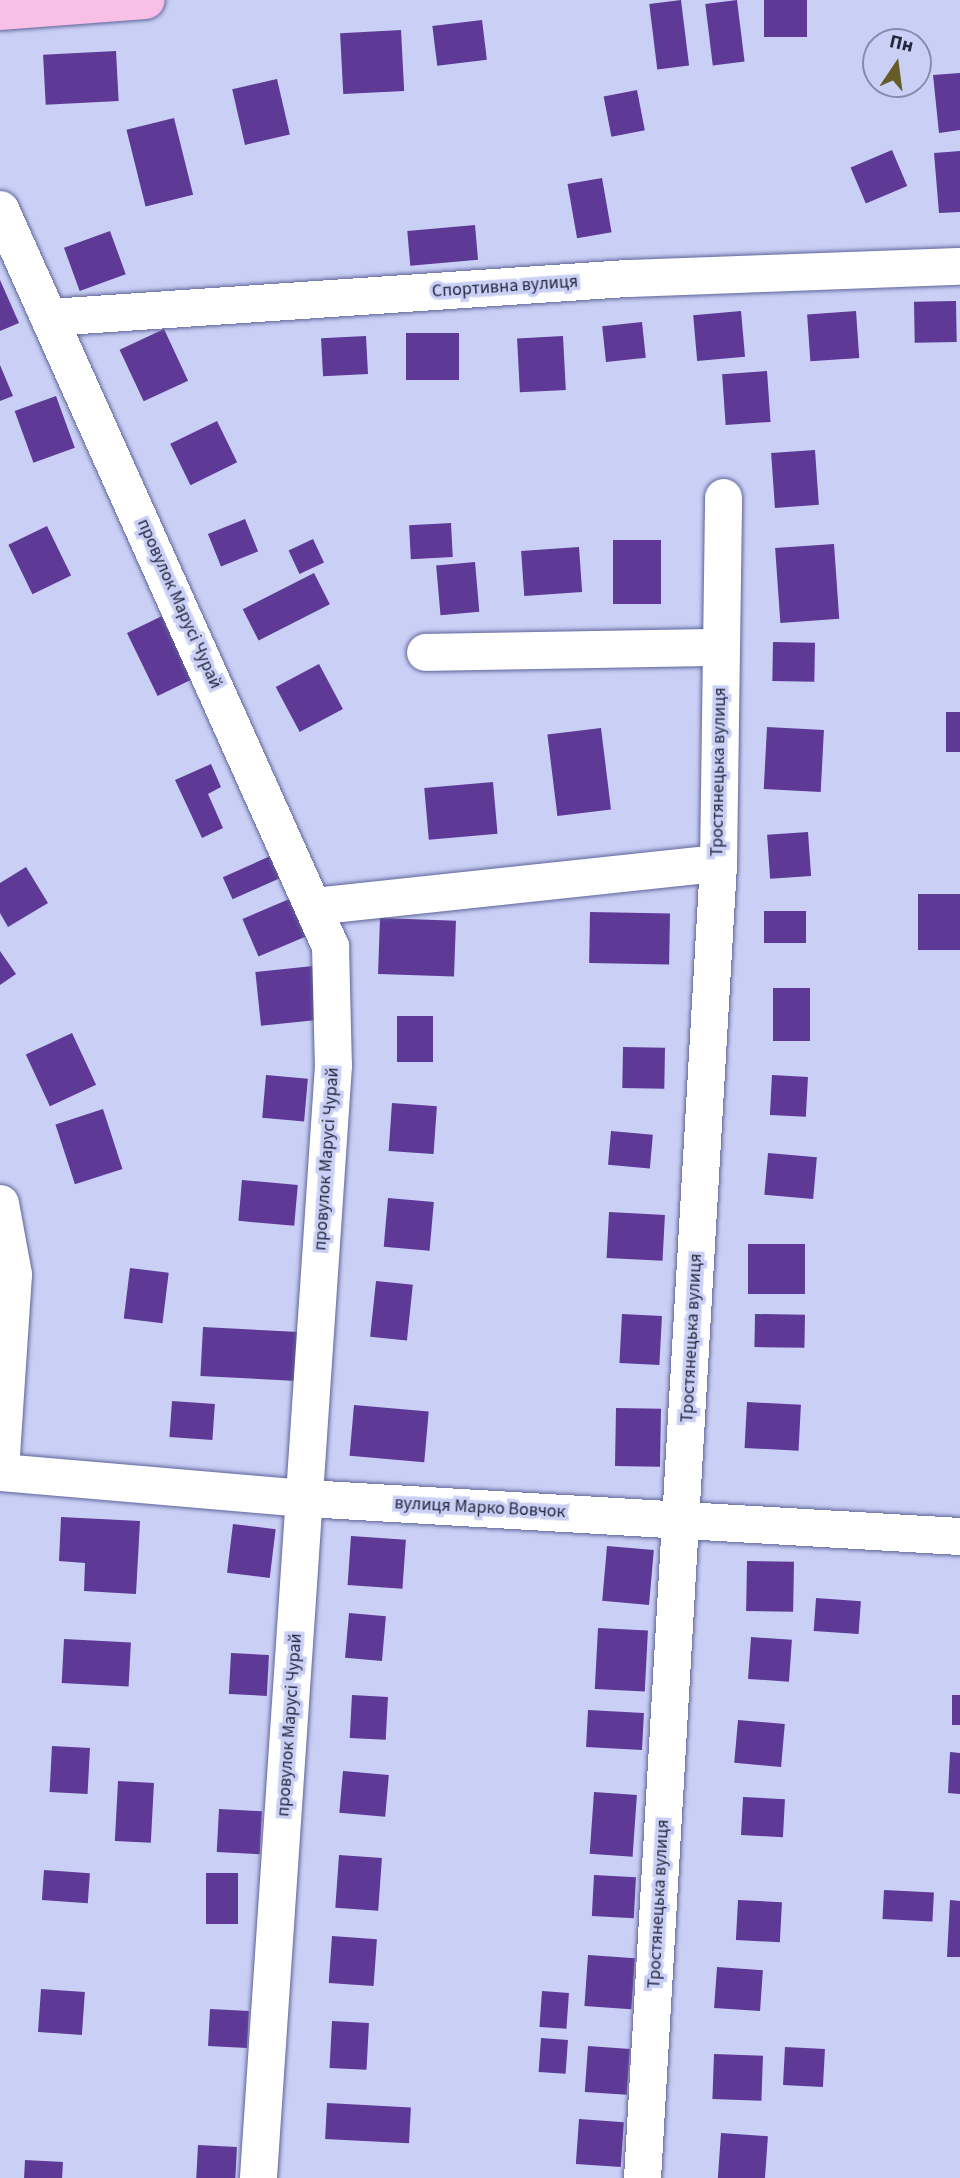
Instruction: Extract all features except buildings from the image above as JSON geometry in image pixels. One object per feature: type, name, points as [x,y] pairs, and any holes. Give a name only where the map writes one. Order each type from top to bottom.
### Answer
[{"type":"main road","points":[[0,11],[146,0]]},
{"type":"street","name":"провулок Марусі Чурай","points":[[0,209],[330,946],[335,997],[306,1498],[258,2178]]},
{"type":"street","name":"Спортивна вулиця","points":[[50,317],[627,278],[960,266]]},
{"type":"street","name":"Тростянецька вулиця","points":[[642,2178],[718,863],[723,497]]},
{"type":"street","points":[[425,652],[720,647]]},
{"type":"street","points":[[314,906],[718,863]]},
{"type":"street","points":[[0,1203],[13,1274],[0,1472]]},
{"type":"street","name":"вулиця Марко Вовчок","points":[[0,1472],[306,1498],[960,1536]]}]
